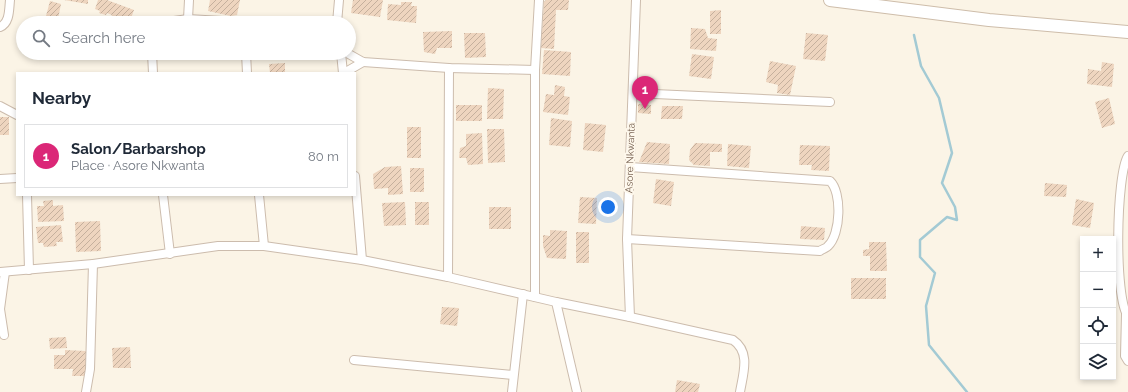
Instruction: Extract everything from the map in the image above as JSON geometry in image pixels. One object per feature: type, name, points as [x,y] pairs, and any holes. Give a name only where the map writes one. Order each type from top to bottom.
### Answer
[{"type":"street","points":[[0,26],[4,25],[8,20],[10,0]]},
{"type":"street","points":[[188,16],[189,0]]},
{"type":"street","points":[[338,16],[339,0]]},
{"type":"street","points":[[534,297],[535,70],[539,0]]},
{"type":"street","name":"Asore Nkwanta","points":[[630,317],[627,239],[636,0]]},
{"type":"street","points":[[830,0],[989,20],[1128,32]]},
{"type":"street","points":[[356,58],[363,62],[449,68],[535,70]]},
{"type":"street","points":[[153,60],[154,72]]},
{"type":"street","points":[[247,60],[248,72]]},
{"type":"street","points":[[342,60],[344,72]]},
{"type":"street","points":[[346,72],[363,62]]},
{"type":"street","points":[[448,277],[449,68]]},
{"type":"street","points":[[633,93],[830,102]]},
{"type":"street","points":[[0,106],[16,114]]},
{"type":"street","points":[[1128,156],[1123,170],[1118,230],[1119,274],[1127,315],[1125,356],[1128,361]]},
{"type":"street","points":[[627,239],[820,251],[829,246],[834,235],[837,222],[838,201],[835,186],[830,181],[630,167]]},
{"type":"street","points":[[0,179],[16,178]]},
{"type":"street","points":[[356,188],[362,260]]},
{"type":"street","points":[[27,196],[29,270]]},
{"type":"street","points":[[163,196],[170,254]]},
{"type":"street","points":[[259,196],[264,246]]},
{"type":"street","points":[[4,335],[0,310],[2,272],[93,264],[218,246],[264,246],[362,260],[448,277],[733,340],[738,343],[742,349],[745,360],[740,392]]},
{"type":"street","points":[[86,392],[90,370],[93,264]]},
{"type":"street","points":[[512,392],[523,294]]},
{"type":"street","points":[[556,302],[577,392]]},
{"type":"street","points":[[354,360],[513,375]]},
{"type":"building","points":[[64,0],[88,0],[88,4]]},
{"type":"building","points":[[98,0],[107,0],[134,10],[132,16],[112,16],[107,13],[106,15],[99,13],[100,11],[95,9]]},
{"type":"building","points":[[210,0],[240,0],[237,15],[231,16],[208,11]]},
{"type":"building","points":[[353,0],[383,0],[380,17],[351,13]]},
{"type":"building","points":[[546,0],[569,0],[568,10],[556,10],[554,49],[541,48],[544,2]]},
{"type":"building","points":[[50,1],[61,4],[59,16],[46,16]]},
{"type":"building","points":[[401,2],[412,2],[411,6],[417,6],[416,23],[387,20],[388,4],[401,5]]},
{"type":"building","points":[[721,10],[721,34],[710,34],[710,11]]},
{"type":"building","points":[[691,28],[705,29],[708,38],[717,39],[716,51],[690,49]]},
{"type":"building","points":[[452,31],[452,48],[437,48],[435,54],[424,52],[423,32]]},
{"type":"building","points":[[464,33],[485,33],[486,57],[465,58]]},
{"type":"building","points":[[806,33],[828,35],[825,61],[803,59]]},
{"type":"building","points":[[544,50],[571,52],[570,76],[542,74]]},
{"type":"building","points":[[692,54],[714,57],[711,79],[689,76]]},
{"type":"building","points":[[770,61],[796,66],[790,95],[777,93],[778,85],[766,82]]},
{"type":"building","points":[[1102,62],[1114,64],[1112,87],[1087,84],[1088,69],[1101,71]]},
{"type":"building","points":[[285,63],[285,72],[270,72],[269,64]]},
{"type":"building","points":[[555,85],[565,87],[564,96],[570,97],[568,115],[543,112],[546,94],[554,95]]},
{"type":"building","points":[[488,88],[504,89],[503,119],[487,119]]},
{"type":"building","points":[[1109,98],[1115,124],[1102,128],[1095,102]]},
{"type":"building","points":[[638,104],[651,105],[651,114],[638,113]]},
{"type":"building","points":[[456,105],[482,105],[482,121],[456,121]]},
{"type":"building","points":[[662,106],[683,106],[682,119],[661,119]]},
{"type":"building","points":[[0,117],[9,117],[9,135],[0,135]]},
{"type":"building","points":[[551,118],[572,121],[570,147],[549,145]]},
{"type":"building","points":[[585,123],[606,125],[603,152],[583,150]]},
{"type":"building","points":[[407,127],[421,127],[421,158],[407,158]]},
{"type":"building","points":[[487,129],[504,129],[505,162],[488,163]]},
{"type":"building","points":[[482,133],[483,164],[468,165],[466,158],[459,158],[460,148],[466,146],[466,134]]},
{"type":"building","points":[[647,142],[670,144],[669,164],[639,162]]},
{"type":"building","points":[[695,143],[722,144],[722,152],[710,152],[710,166],[694,165],[689,160],[690,150]]},
{"type":"building","points":[[728,144],[751,146],[749,168],[727,166]]},
{"type":"building","points":[[800,145],[830,146],[829,171],[811,170],[812,165],[799,165]]},
{"type":"building","points":[[401,166],[403,194],[388,195],[388,188],[374,189],[373,174],[385,167]]},
{"type":"building","points":[[410,168],[424,168],[424,192],[410,192]]},
{"type":"building","points":[[656,179],[674,182],[671,206],[653,203]]},
{"type":"building","points":[[1045,183],[1067,185],[1066,197],[1044,196]]},
{"type":"building","points":[[580,197],[597,198],[596,224],[578,223]]},
{"type":"building","points":[[1076,199],[1094,203],[1090,228],[1072,225]]},
{"type":"building","points":[[53,200],[53,206],[63,205],[64,221],[38,222],[37,206],[44,206],[43,201]]},
{"type":"building","points":[[405,202],[406,225],[384,226],[382,203]]},
{"type":"building","points":[[415,202],[429,202],[429,225],[415,225]]},
{"type":"building","points":[[489,207],[511,207],[511,229],[489,229]]},
{"type":"building","points":[[100,221],[101,251],[76,252],[75,222]]},
{"type":"building","points":[[61,225],[63,242],[56,242],[57,246],[44,247],[43,243],[38,243],[36,227]]},
{"type":"building","points":[[801,226],[825,228],[824,240],[800,239]]},
{"type":"building","points":[[550,230],[567,231],[566,259],[547,258],[543,246],[543,235],[550,236]]},
{"type":"building","points":[[576,232],[589,232],[589,263],[576,263]]},
{"type":"building","points":[[869,242],[886,242],[887,271],[870,271],[870,256],[863,256],[863,250],[869,249]]},
{"type":"building","points":[[851,278],[886,278],[886,299],[851,299]]},
{"type":"building","points":[[442,307],[459,308],[457,326],[440,324]]},
{"type":"building","points":[[66,337],[67,348],[50,349],[49,338]]},
{"type":"building","points":[[130,347],[131,368],[113,368],[112,348]]},
{"type":"building","points":[[65,350],[86,351],[86,376],[72,376],[73,369],[54,369],[54,355],[65,355]]},
{"type":"building","points":[[677,380],[700,384],[698,392],[675,392]]},
{"type":"waterway","points":[[914,35],[921,66],[939,98],[952,153],[942,183],[955,207],[957,220],[947,217],[920,240],[920,257],[935,273],[926,306],[929,345],[967,392]]},
{"type":"place","name":"Salon/Barbarshop","points":[[645,109]]}]
